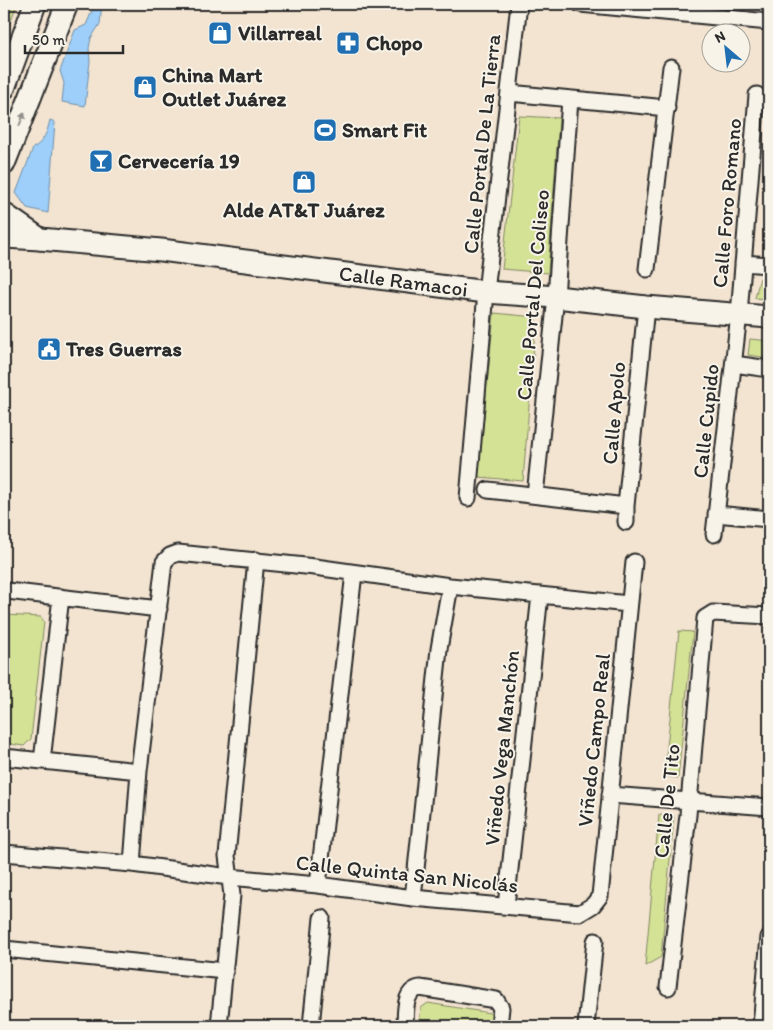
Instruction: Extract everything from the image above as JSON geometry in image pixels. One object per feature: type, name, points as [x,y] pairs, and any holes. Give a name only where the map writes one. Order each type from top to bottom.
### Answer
[{"type":"street","points":[[4,88],[35,4]]},
{"type":"street","points":[[4,164],[67,4]]},
{"type":"street","name":"Calle Portal De La Tierra","points":[[468,498],[486,292],[519,4]]},
{"type":"street","points":[[580,4],[706,10],[769,22]]},
{"type":"street","points":[[647,269],[671,67]]},
{"type":"street","points":[[509,93],[666,108]]},
{"type":"street","name":"Calle Foro Romano","points":[[739,314],[762,114],[757,95]]},
{"type":"street","name":"Calle Portal Del Coliseo","points":[[535,495],[556,297],[570,99]]},
{"type":"street","name":"Calle Ramacoi","points":[[4,214],[40,239]]},
{"type":"street","name":"Calle Ramacoi","points":[[4,237],[161,250],[486,292],[769,317]]},
{"type":"street","points":[[744,264],[769,266]]},
{"type":"street","name":"Calle Apolo","points":[[626,522],[646,307]]},
{"type":"street","name":"Calle Cupido","points":[[714,534],[739,314]]},
{"type":"street","points":[[734,364],[769,369]]},
{"type":"street","points":[[488,490],[626,506]]},
{"type":"street","points":[[716,514],[769,519]]},
{"type":"street","points":[[132,864],[139,771],[164,562],[170,556],[178,552],[256,560],[450,586],[629,604]]},
{"type":"street","points":[[218,1026],[232,895],[227,856],[256,560]]},
{"type":"street","name":"Viñedo Campo Real","points":[[580,913],[593,906],[600,896],[634,562]]},
{"type":"street","points":[[318,885],[354,573]]},
{"type":"street","points":[[413,898],[439,649],[450,586]]},
{"type":"street","points":[[4,592],[7,590],[159,609]]},
{"type":"street","name":"Viñedo Vega Manchón","points":[[506,906],[540,595]]},
{"type":"street","points":[[42,762],[61,597]]},
{"type":"street","name":"Calle De Tito","points":[[668,987],[706,618],[713,612],[769,616]]},
{"type":"street","points":[[4,757],[139,771]]},
{"type":"street","points":[[610,795],[769,807]]},
{"type":"street","name":"Calle Quinta San Nicolás","points":[[4,853],[132,864],[413,898],[580,913]]},
{"type":"street","points":[[311,1026],[322,918]]},
{"type":"street","points":[[761,1026],[766,1011],[769,937]]},
{"type":"street","points":[[586,1026],[595,941]]},
{"type":"street","points":[[4,950],[225,970]]},
{"type":"street","points":[[405,1026],[408,997],[414,989],[420,988],[496,1000],[501,1008],[499,1026]]},
{"type":"green space","points":[[4,4],[17,4],[4,39]]},
{"type":"green space","points":[[519,116],[559,118],[548,273],[502,269]]},
{"type":"green space","points":[[760,278],[769,279],[769,299],[755,298]]},
{"type":"green space","points":[[494,313],[536,317],[523,481],[478,477]]},
{"type":"green space","points":[[750,339],[769,341],[769,358],[748,355]]},
{"type":"green space","points":[[5,615],[41,617],[44,622],[31,739],[24,746],[4,743]]},
{"type":"green space","points":[[679,631],[693,632],[678,778],[664,776]]},
{"type":"green space","points":[[659,815],[674,816],[661,957],[645,966]]},
{"type":"green space","points":[[428,1003],[490,1013],[492,1016],[490,1026],[419,1026],[421,1008]]},
{"type":"water","points":[[95,4],[102,4],[100,24],[91,38],[89,48],[90,61],[85,106],[62,102],[64,83],[60,71],[75,30],[86,25]]},
{"type":"water","points":[[50,120],[55,122],[48,213],[27,208],[16,193],[33,148],[40,143],[48,129]]},
{"type":"place","name":"Villarreal","points":[[220,33]]},
{"type":"place","name":"Chopo","points":[[348,43]]},
{"type":"place","name":"China Mart Outlet Juárez","points":[[145,87]]},
{"type":"place","name":"Smart Fit","points":[[325,130]]},
{"type":"place","name":"Cervecería 19","points":[[101,161]]},
{"type":"place","name":"Alde AT&T Juárez","points":[[304,182]]},
{"type":"place","name":"Tres Guerras","points":[[49,349]]}]
